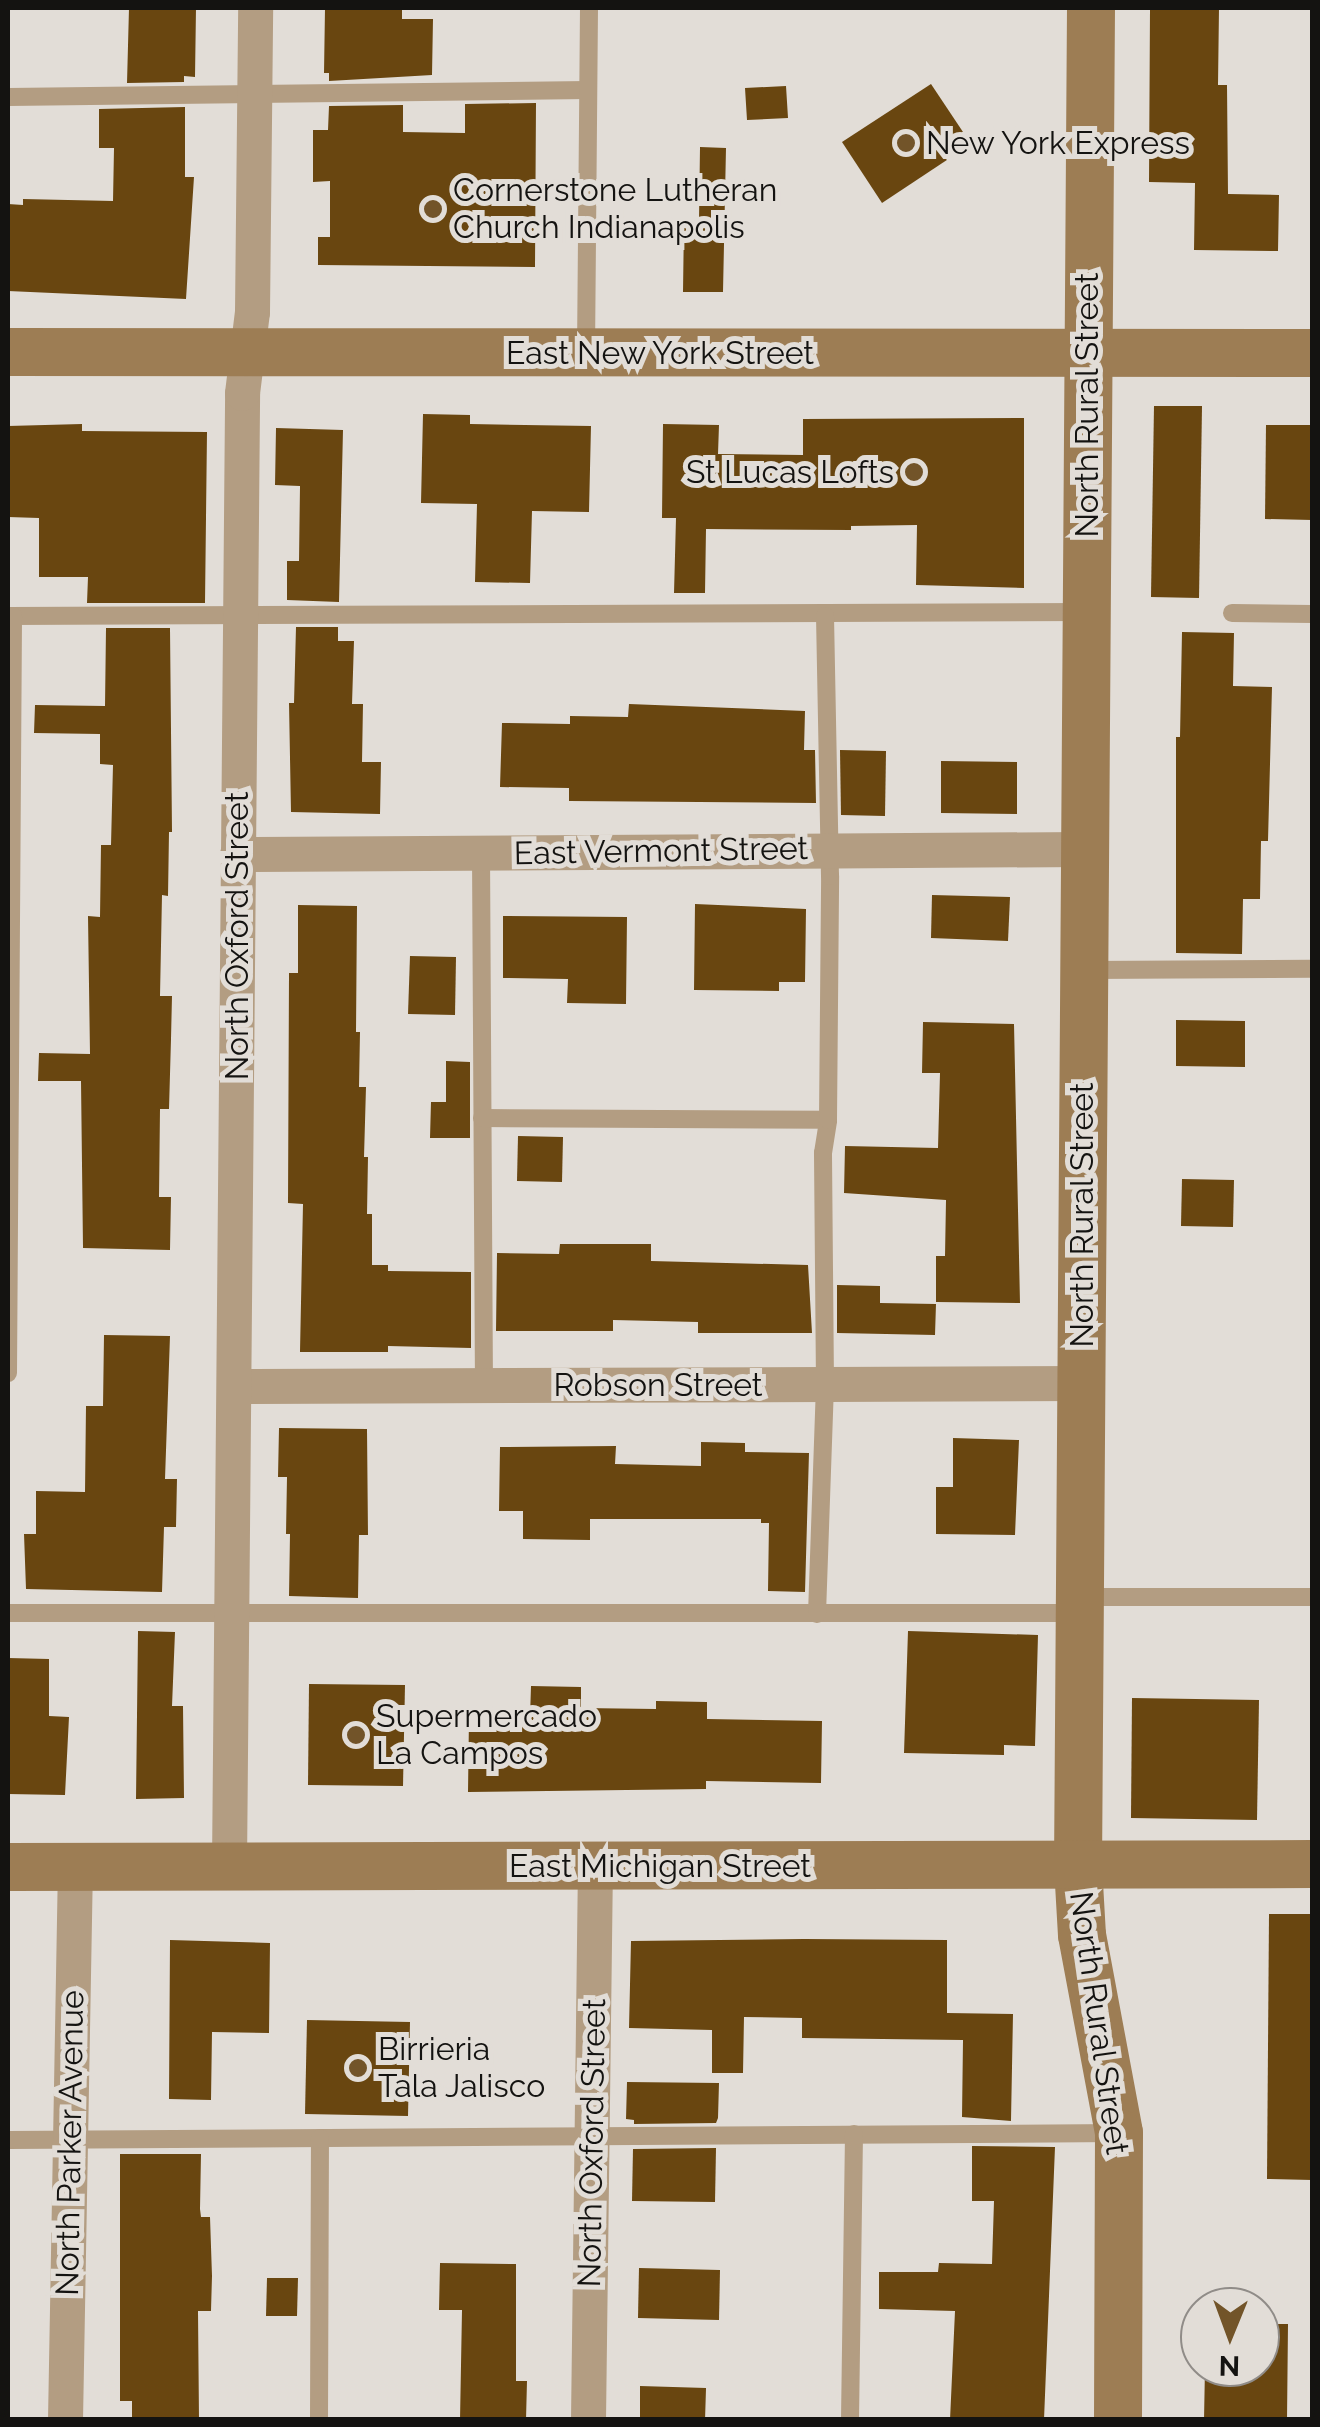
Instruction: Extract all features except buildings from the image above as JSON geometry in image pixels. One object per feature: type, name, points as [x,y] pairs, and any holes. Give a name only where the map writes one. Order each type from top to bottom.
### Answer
[{"type":"main road","name":"North Rural Street","points":[[1091,8],[1078,1866],[1084,1949],[1119,2132],[1118,2420]]},
{"type":"main road","name":"East New York Street","points":[[8,352],[1312,353]]},
{"type":"main road","name":"East Michigan Street","points":[[8,1866],[1312,1864]]},
{"type":"street","name":"North Oxford Street","points":[[229,1866],[240,617],[247,352],[252,312],[256,8]]},
{"type":"street","name":"East Vermont Street","points":[[237,854],[1084,849]]},
{"type":"street","name":"Robson Street","points":[[234,1386],[1081,1384]]},
{"type":"street","name":"North Parker Avenue","points":[[65,2420],[75,1866]]},
{"type":"street","name":"North Oxford Street","points":[[588,2420],[595,1866]]},
{"type":"lane","points":[[586,352],[588,8]]},
{"type":"lane","points":[[8,96],[588,90]]},
{"type":"lane","points":[[8,1373],[10,616],[825,616],[1086,612]]},
{"type":"lane","points":[[1232,614],[1312,614]]},
{"type":"lane","points":[[816,1614],[824,1384],[823,1153],[828,1120],[830,849],[825,616]]},
{"type":"lane","points":[[481,853],[484,1385]]},
{"type":"lane","points":[[1084,970],[1312,969]]},
{"type":"lane","points":[[482,1118],[828,1120]]},
{"type":"lane","points":[[8,1612],[816,1614],[1312,1597]]},
{"type":"lane","points":[[8,2140],[1119,2132]]},
{"type":"lane","points":[[850,2420],[854,2134]]},
{"type":"lane","points":[[320,2138],[320,2420]]},
{"type":"place","name":"New York Express","points":[[906,143]]},
{"type":"place","name":"Cornerstone Lutheran Church Indianapolis","points":[[433,209]]},
{"type":"place","name":"St Lucas Lofts","points":[[914,472]]},
{"type":"place","name":"Supermercado La Campos","points":[[356,1735]]},
{"type":"place","name":"Birrieria Tala Jalisco","points":[[358,2068]]}]
